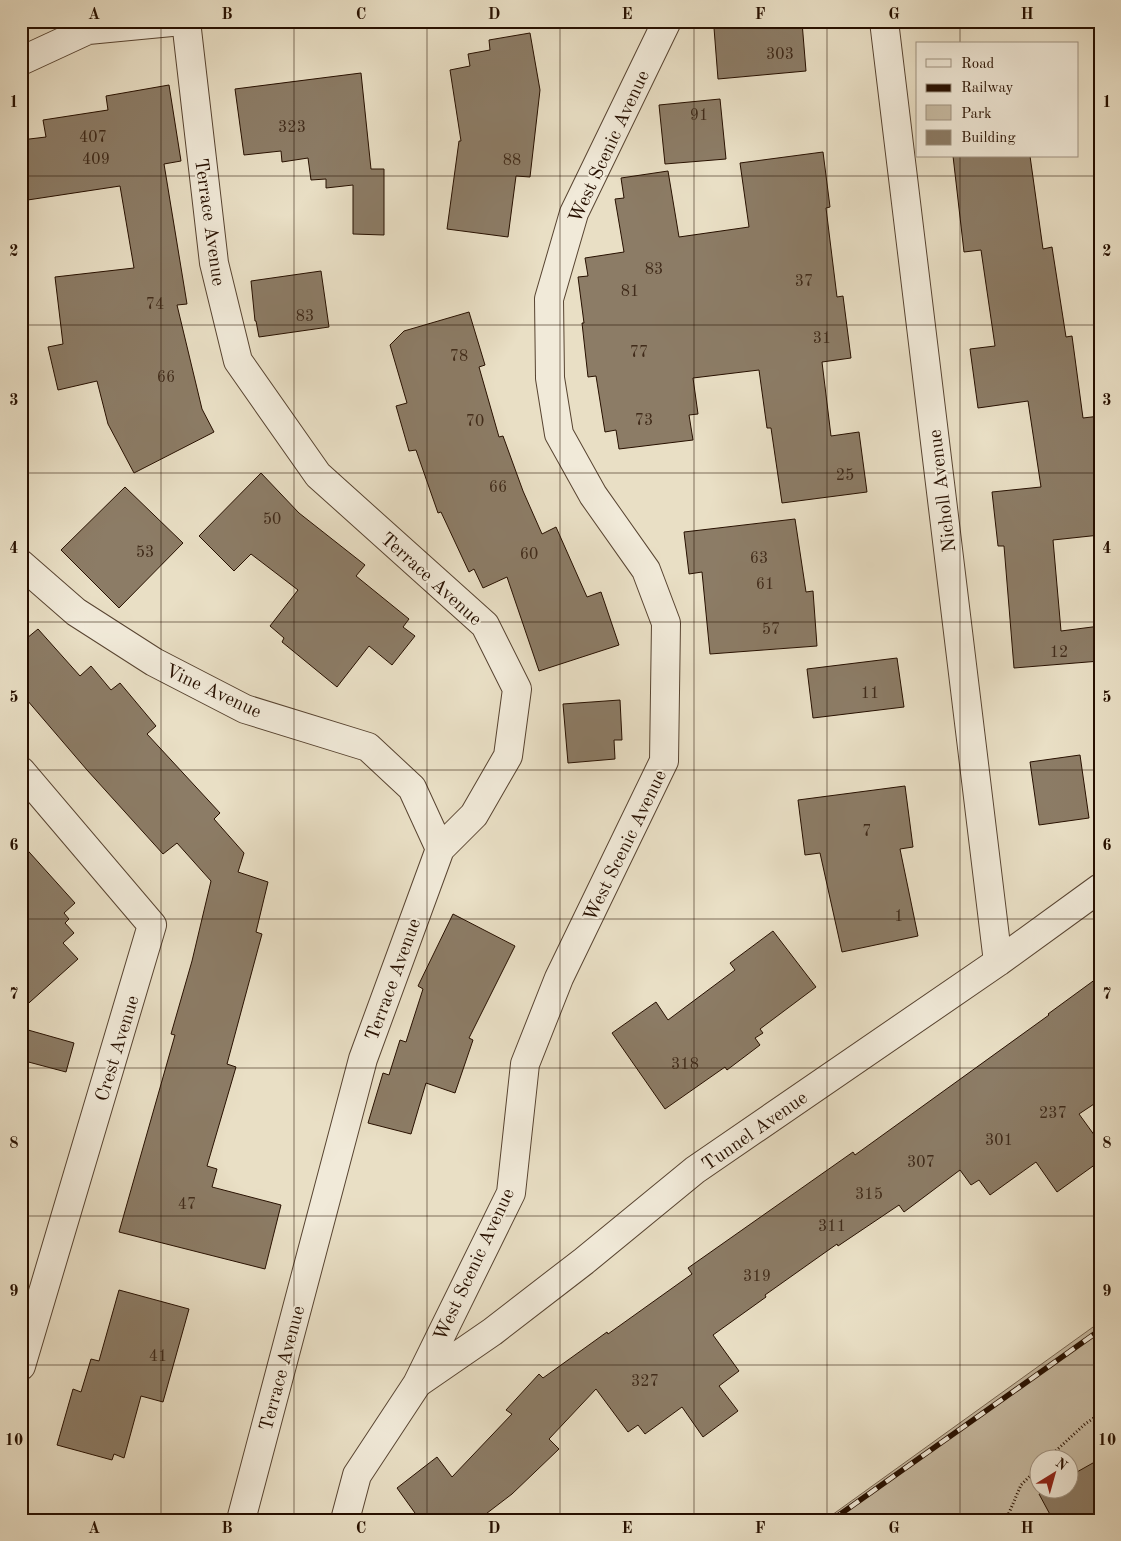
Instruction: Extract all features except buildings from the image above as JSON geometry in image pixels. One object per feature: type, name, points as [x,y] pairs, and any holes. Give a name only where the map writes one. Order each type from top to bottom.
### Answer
[{"type":"street","points":[[21,61],[88,30],[182,21]]},
{"type":"street","name":"Terrace Avenue","points":[[186,21],[214,263],[238,361],[318,475],[485,625],[517,689],[508,756],[474,816],[440,849],[363,1059],[241,1520]]},
{"type":"street","name":"West Scenic Avenue","points":[[345,1520],[357,1475],[417,1384],[511,1193],[525,1064],[559,978],[664,761],[666,623],[646,570],[593,495],[559,434],[550,378],[550,299],[574,213],[667,21]]},
{"type":"street","name":"Nicholl Avenue","points":[[884,21],[998,962]]},
{"type":"street","name":"Vine Avenue","points":[[21,564],[76,612],[154,662],[245,709],[368,747],[412,788],[440,849]]},
{"type":"street","name":"Crest Avenue","points":[[21,770],[152,925],[21,1366]]},
{"type":"street","name":"Tunnel Avenue","points":[[417,1384],[492,1332],[584,1261],[695,1170],[998,962],[1100,888]]},
{"type":"path","points":[[1059,1448],[1085,1424],[1100,1414]]},
{"type":"path","points":[[1006,1520],[1021,1485],[1028,1478]]},
{"type":"green space","points":[[1100,1322],[1100,1520],[825,1520]]},
{"type":"railway","points":[[832,1520],[1100,1330]]}]
